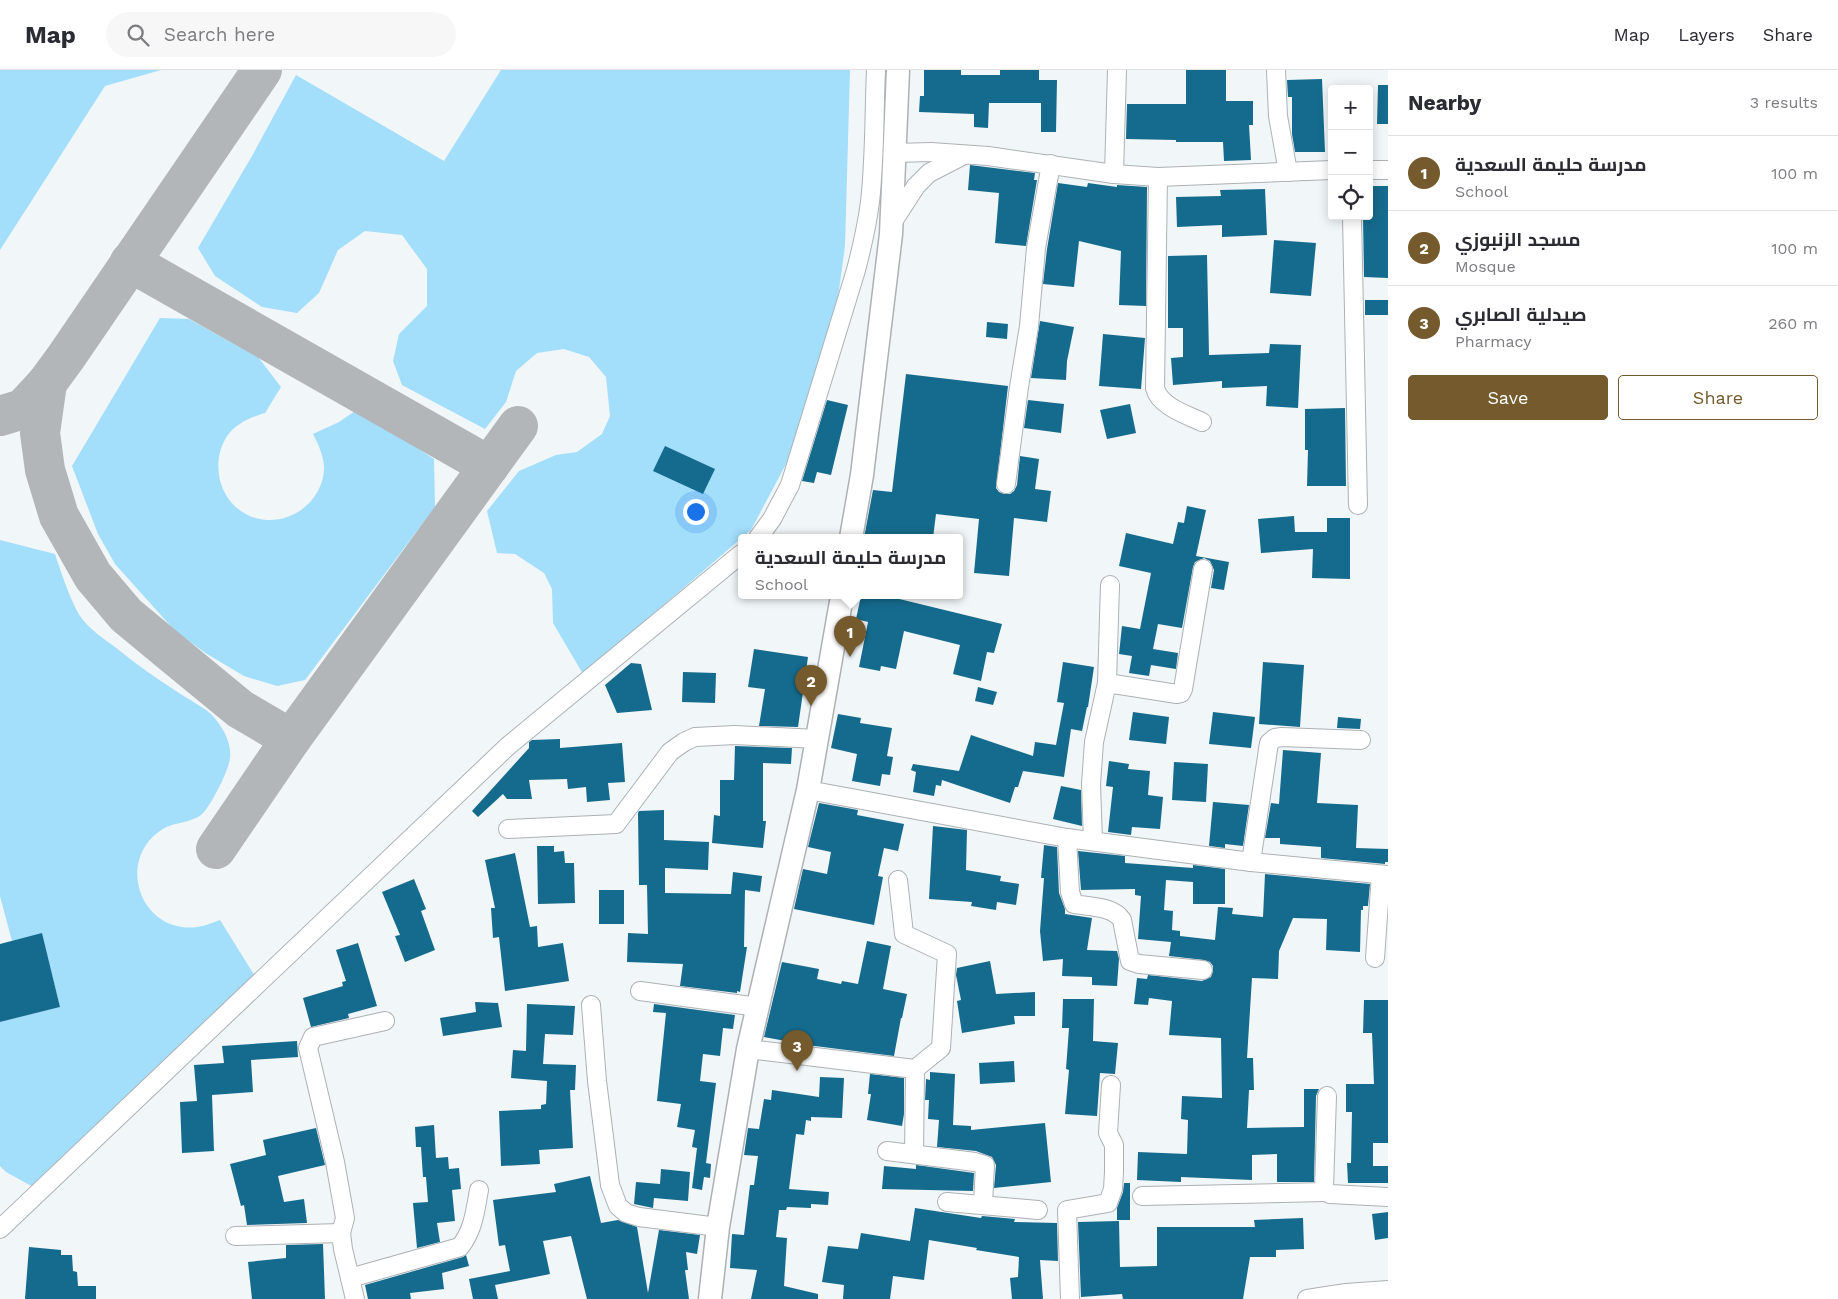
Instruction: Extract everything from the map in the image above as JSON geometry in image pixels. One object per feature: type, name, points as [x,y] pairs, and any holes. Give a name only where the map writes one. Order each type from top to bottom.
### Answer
[{"type":"main road","points":[[852,534],[862,475],[892,223],[898,70]]},
{"type":"main road","points":[[710,1299],[718,1227],[748,1050],[808,790],[841,599]]},
{"type":"street","points":[[761,534],[772,519],[790,485],[856,270],[871,192],[876,70]]},
{"type":"street","points":[[1114,174],[1117,70]]},
{"type":"street","points":[[1276,70],[1278,116],[1288,172]]},
{"type":"street","points":[[895,152],[966,154],[1114,174],[1158,177],[1328,170]]},
{"type":"street","points":[[892,223],[916,186],[928,174],[966,154]]},
{"type":"street","points":[[1006,484],[1019,387],[1030,326],[1036,248],[1051,164]]},
{"type":"street","points":[[1373,170],[1388,170]]},
{"type":"street","points":[[1158,177],[1156,394],[1165,403],[1202,422]]},
{"type":"street","points":[[1352,220],[1358,506]]},
{"type":"street","points":[[0,1229],[508,746],[738,556]]},
{"type":"street","points":[[1108,683],[1177,694],[1184,690],[1203,569]]},
{"type":"street","points":[[1093,841],[1091,784],[1094,742],[1108,683],[1110,585]]},
{"type":"street","points":[[508,829],[616,824],[670,752],[695,737],[735,735],[818,739]]},
{"type":"street","points":[[1251,862],[1269,743],[1275,738],[1282,737],[1361,740]]},
{"type":"street","points":[[808,790],[1067,838],[1251,862],[1385,875],[1375,958]]},
{"type":"street","points":[[1067,838],[1070,892],[1074,904],[1113,911],[1119,915],[1122,920],[1130,961],[1139,964],[1203,970]]},
{"type":"street","points":[[748,1050],[915,1069],[941,1048],[947,954],[904,934],[898,880]]},
{"type":"street","points":[[640,991],[758,1007]]},
{"type":"street","points":[[590,1004],[597,1081],[610,1184],[618,1206],[626,1213],[639,1217],[718,1227]]},
{"type":"street","points":[[355,1299],[343,1249],[342,1233],[345,1218],[308,1048],[313,1036],[385,1021]]},
{"type":"street","points":[[914,1154],[915,1069]]},
{"type":"street","points":[[1070,1299],[1067,1210],[1108,1203],[1113,1189],[1114,1145],[1108,1133],[1110,1085]]},
{"type":"street","points":[[1326,1192],[1324,1189],[1327,1096]]},
{"type":"street","points":[[887,1151],[985,1165],[983,1204]]},
{"type":"street","points":[[350,1278],[460,1247],[473,1225],[479,1190]]},
{"type":"street","points":[[1142,1196],[1326,1192],[1330,1194],[1388,1197]]},
{"type":"street","points":[[947,1202],[1038,1210]]},
{"type":"street","points":[[235,1236],[342,1233]]},
{"type":"street","points":[[1307,1299],[1346,1293],[1388,1290]]},
{"type":"shaded area","points":[[0,70],[161,70],[105,86],[0,250]]},
{"type":"shaded area","points":[[501,70],[850,70],[845,246],[831,349],[795,447],[751,530],[746,534],[738,534],[738,541],[583,674],[553,623],[552,589],[544,573],[515,554],[497,553],[487,511],[519,471],[556,455],[577,452],[602,434],[610,416],[606,377],[589,357],[564,349],[537,353],[516,371],[506,402],[485,429],[402,385],[393,361],[399,334],[427,306],[427,269],[402,235],[365,231],[338,250],[319,293],[297,313],[262,307],[215,276],[198,248],[252,156],[296,75],[444,161]]},
{"type":"shaded area","points":[[160,318],[189,319],[258,357],[281,387],[265,413],[241,423],[229,433],[221,448],[218,469],[220,480],[229,500],[246,514],[268,520],[279,519],[290,516],[308,505],[320,487],[324,466],[313,434],[339,422],[358,409],[434,459],[435,507],[305,680],[277,686],[244,676],[207,654],[176,632],[115,564],[98,534],[72,466]]},
{"type":"shaded area","points":[[0,540],[55,554],[71,598],[83,620],[98,635],[147,671],[211,714],[222,729],[228,740],[230,758],[227,770],[215,794],[201,815],[166,827],[151,839],[140,856],[137,869],[138,881],[147,905],[165,921],[188,928],[204,926],[220,920],[256,978],[35,1188],[6,1172],[0,1166],[0,1022],[60,1007],[42,934],[12,941],[0,896]]},
{"type":"building","points":[[924,70],[961,70],[961,75],[1000,75],[1000,70],[1039,70],[1039,80],[1057,80],[1056,132],[1041,132],[1041,103],[989,103],[988,128],[974,127],[974,114],[919,112],[920,96],[924,96]]},
{"type":"building","points":[[1186,70],[1226,70],[1226,101],[1253,101],[1253,125],[1249,125],[1251,160],[1224,161],[1223,142],[1126,139],[1127,104],[1186,104]]},
{"type":"building","points":[[1322,79],[1325,152],[1295,152],[1292,134],[1292,97],[1288,97],[1287,80]]},
{"type":"building","points":[[1378,85],[1388,85],[1388,124],[1377,124]]},
{"type":"building","points":[[970,165],[1035,173],[1034,180],[1037,180],[1026,246],[995,243],[999,193],[968,190]]},
{"type":"building","points":[[1058,183],[1087,187],[1088,183],[1117,187],[1117,185],[1147,187],[1146,306],[1119,305],[1121,251],[1079,241],[1074,287],[1043,284]]},
{"type":"building","points":[[1373,186],[1388,186],[1388,278],[1364,277],[1363,220],[1373,220]]},
{"type":"building","points":[[1265,189],[1267,235],[1222,237],[1222,225],[1177,227],[1176,197],[1221,196],[1220,190]]},
{"type":"building","points":[[1274,240],[1316,243],[1311,296],[1270,293]]},
{"type":"building","points":[[1207,255],[1209,355],[1269,353],[1270,344],[1301,345],[1298,408],[1266,406],[1267,386],[1222,388],[1222,381],[1173,385],[1171,358],[1183,357],[1183,328],[1168,328],[1168,256]]},
{"type":"building","points":[[1365,300],[1388,300],[1388,315],[1365,315]]},
{"type":"building","points":[[1040,321],[1074,327],[1067,361],[1066,380],[1031,378]]},
{"type":"building","points":[[987,322],[1008,324],[1007,339],[986,337]]},
{"type":"building","points":[[1103,334],[1145,338],[1141,389],[1099,386]]},
{"type":"building","points":[[906,374],[1008,386],[996,488],[1004,494],[1010,494],[1014,491],[1017,485],[1020,456],[1039,459],[1035,489],[1051,491],[1047,522],[1014,518],[1009,576],[974,573],[979,519],[936,514],[934,534],[865,534],[873,490],[892,492]]},
{"type":"building","points":[[827,400],[848,405],[831,475],[817,472],[814,483],[802,481]]},
{"type":"building","points":[[1028,400],[1064,404],[1061,433],[1024,428]]},
{"type":"building","points":[[1130,404],[1136,433],[1107,439],[1100,410]]},
{"type":"building","points":[[1345,408],[1346,486],[1307,486],[1308,450],[1305,450],[1305,409]]},
{"type":"building","points":[[665,446],[715,469],[703,494],[653,471]]},
{"type":"building","points":[[1187,506],[1206,510],[1196,556],[1229,562],[1224,590],[1211,588],[1214,570],[1210,561],[1204,558],[1195,562],[1182,628],[1158,624],[1153,649],[1178,653],[1176,669],[1151,665],[1149,676],[1129,673],[1132,656],[1119,654],[1122,626],[1140,629],[1151,573],[1119,566],[1126,533],[1173,544],[1178,522],[1184,523]]},
{"type":"building","points":[[1294,516],[1295,532],[1327,532],[1327,518],[1350,518],[1350,579],[1312,578],[1313,549],[1261,553],[1258,519]]},
{"type":"building","points":[[860,599],[899,599],[1002,624],[994,653],[987,652],[981,681],[953,674],[960,645],[904,631],[896,669],[881,666],[880,671],[859,667],[868,622],[856,619]]},
{"type":"building","points":[[754,649],[808,657],[798,727],[759,726],[765,689],[748,687]]},
{"type":"building","points":[[1063,662],[1094,667],[1082,731],[1071,729],[1064,777],[1023,771],[1010,803],[942,780],[941,786],[936,785],[934,796],[913,792],[916,772],[911,770],[913,764],[959,771],[971,735],[1033,756],[1035,742],[1056,745],[1064,703],[1057,702]]},
{"type":"building","points":[[1263,662],[1304,665],[1300,727],[1259,724]]},
{"type":"building","points":[[631,663],[641,664],[652,710],[617,713],[605,685]]},
{"type":"building","points":[[683,672],[716,673],[715,703],[682,702]]},
{"type":"building","points":[[978,687],[997,692],[993,705],[975,701]]},
{"type":"building","points":[[1133,712],[1169,717],[1166,744],[1129,740]]},
{"type":"building","points":[[1213,712],[1255,717],[1251,748],[1209,744]]},
{"type":"building","points":[[838,714],[861,718],[860,723],[892,728],[887,756],[893,757],[890,775],[882,774],[880,786],[852,781],[857,754],[831,748]]},
{"type":"building","points":[[1338,717],[1361,719],[1360,729],[1337,728]]},
{"type":"building","points":[[560,739],[560,748],[622,743],[625,782],[608,783],[610,800],[587,802],[586,787],[568,789],[567,779],[529,780],[532,799],[507,799],[503,794],[478,817],[472,811],[529,748],[529,742],[532,740]]},
{"type":"building","points":[[735,746],[792,748],[791,764],[763,763],[763,821],[766,821],[763,848],[712,843],[714,815],[720,816],[720,780],[734,780]]},
{"type":"building","points":[[1283,750],[1321,753],[1317,803],[1358,805],[1356,848],[1388,849],[1388,862],[1385,862],[1385,864],[1321,858],[1321,847],[1280,844],[1280,838],[1265,838],[1271,803],[1279,804]]},
{"type":"building","points":[[1109,761],[1129,764],[1128,769],[1150,771],[1148,795],[1163,797],[1160,829],[1132,827],[1131,835],[1108,832],[1113,787],[1106,786]]},
{"type":"building","points":[[1174,762],[1208,764],[1206,802],[1172,800]]},
{"type":"building","points":[[1061,786],[1081,790],[1082,826],[1053,819]]},
{"type":"building","points":[[1213,802],[1249,805],[1243,846],[1225,844],[1225,848],[1209,846]]},
{"type":"building","points":[[819,803],[858,810],[857,815],[904,824],[898,851],[884,848],[878,876],[883,877],[874,925],[794,909],[803,869],[827,874],[831,852],[808,847]]},
{"type":"building","points":[[664,810],[664,840],[709,842],[708,870],[665,868],[665,893],[731,894],[733,872],[762,876],[760,892],[745,890],[744,947],[747,947],[740,992],[680,986],[683,964],[627,962],[628,933],[648,934],[647,885],[639,885],[638,813],[639,811]]},
{"type":"building","points":[[933,826],[967,830],[966,870],[1001,876],[1000,881],[1019,884],[1016,905],[997,902],[996,910],[971,906],[972,902],[929,899]]},
{"type":"building","points":[[1044,845],[1057,847],[1059,893],[1065,914],[1092,918],[1087,950],[1117,951],[1119,959],[1117,986],[1092,985],[1092,977],[1062,976],[1063,959],[1043,961],[1040,931],[1044,878],[1041,878]]},
{"type":"building","points":[[537,846],[554,846],[554,852],[564,851],[565,863],[574,863],[575,903],[538,904]]},
{"type":"building","points":[[1078,851],[1125,856],[1125,863],[1193,868],[1193,865],[1225,869],[1225,904],[1193,904],[1193,882],[1166,880],[1164,910],[1173,911],[1172,930],[1180,931],[1180,936],[1215,940],[1218,907],[1233,908],[1232,914],[1263,917],[1265,874],[1370,884],[1368,906],[1363,906],[1363,910],[1361,910],[1360,952],[1326,950],[1327,919],[1293,918],[1279,951],[1278,979],[1252,978],[1247,1058],[1253,1058],[1254,1090],[1249,1090],[1247,1128],[1304,1127],[1304,1089],[1319,1089],[1316,1096],[1314,1182],[1277,1182],[1277,1154],[1252,1155],[1252,1180],[1181,1177],[1181,1182],[1137,1180],[1138,1152],[1187,1154],[1188,1120],[1181,1119],[1182,1096],[1222,1098],[1221,1038],[1169,1035],[1172,1001],[1149,998],[1148,1005],[1134,1004],[1137,978],[1147,979],[1148,975],[1202,981],[1211,977],[1213,966],[1210,962],[1204,960],[1169,956],[1171,942],[1138,939],[1141,896],[1135,895],[1135,889],[1081,890]]},
{"type":"building","points":[[515,853],[530,927],[537,926],[538,947],[563,943],[569,981],[505,991],[499,937],[493,938],[491,908],[495,908],[485,860]]},
{"type":"building","points":[[414,879],[426,909],[421,911],[435,950],[405,962],[395,936],[400,935],[382,892]]},
{"type":"building","points":[[599,890],[624,890],[624,924],[599,924]]},
{"type":"building","points":[[42,933],[60,1007],[0,1022],[0,944]]},
{"type":"building","points":[[867,941],[891,946],[883,989],[907,994],[894,1056],[807,1045],[764,1037],[782,962],[819,969],[817,979],[841,984],[842,981],[858,984]]},
{"type":"building","points":[[358,943],[377,1006],[348,1014],[349,1018],[311,1027],[303,998],[343,986],[342,982],[346,981],[336,950]]},
{"type":"building","points":[[990,961],[996,994],[1035,992],[1035,1016],[1014,1016],[1015,1024],[962,1033],[957,1001],[961,1000],[956,975],[957,968]]},
{"type":"building","points":[[1063,999],[1094,999],[1093,1041],[1118,1043],[1115,1074],[1100,1073],[1097,1116],[1065,1114],[1069,1070],[1066,1069],[1069,1028],[1062,1028]]},
{"type":"building","points":[[1364,1000],[1388,1000],[1388,1143],[1373,1143],[1373,1166],[1388,1166],[1388,1183],[1348,1183],[1347,1163],[1351,1163],[1352,1112],[1346,1112],[1346,1084],[1374,1084],[1372,1033],[1363,1033]]},
{"type":"building","points":[[475,1002],[498,1003],[502,1027],[443,1036],[440,1018],[476,1012]]},
{"type":"building","points":[[527,1004],[575,1006],[573,1035],[545,1034],[543,1064],[576,1065],[575,1090],[570,1090],[573,1148],[539,1150],[540,1164],[501,1166],[499,1111],[541,1109],[541,1105],[546,1104],[547,1081],[511,1078],[513,1050],[526,1051]]},
{"type":"building","points":[[654,1004],[735,1015],[733,1029],[723,1028],[720,1056],[703,1054],[700,1081],[716,1083],[706,1163],[711,1164],[710,1178],[704,1177],[702,1190],[692,1188],[697,1148],[692,1147],[695,1130],[677,1127],[681,1104],[657,1101],[666,1013],[653,1012]]},
{"type":"building","points":[[297,1041],[298,1057],[251,1060],[253,1092],[212,1095],[214,1151],[182,1153],[180,1102],[197,1101],[194,1065],[224,1063],[222,1046]]},
{"type":"building","points":[[1014,1061],[1015,1082],[980,1084],[979,1063]]},
{"type":"building","points":[[930,1072],[955,1074],[953,1125],[971,1126],[971,1130],[1045,1123],[1051,1182],[994,1188],[996,1165],[992,1157],[976,1151],[937,1147],[939,1120],[928,1119],[929,1100],[925,1100],[926,1079],[930,1080]]},
{"type":"building","points":[[870,1074],[904,1078],[902,1126],[867,1120],[871,1094],[868,1094]]},
{"type":"building","points":[[820,1077],[844,1078],[842,1118],[811,1117],[811,1121],[806,1120],[804,1135],[796,1134],[789,1189],[829,1192],[828,1205],[811,1204],[811,1208],[787,1207],[786,1210],[779,1210],[776,1237],[787,1238],[784,1286],[818,1294],[818,1299],[751,1299],[757,1270],[730,1268],[732,1234],[744,1235],[750,1185],[754,1185],[758,1156],[744,1155],[748,1128],[759,1129],[764,1099],[771,1100],[772,1090],[819,1097]]},
{"type":"building","points":[[434,1125],[436,1158],[448,1157],[449,1169],[459,1168],[461,1189],[452,1190],[455,1221],[437,1223],[440,1242],[417,1248],[413,1203],[428,1202],[426,1177],[423,1177],[421,1147],[416,1147],[415,1127]]},
{"type":"building","points":[[316,1128],[325,1165],[278,1176],[284,1202],[304,1199],[307,1223],[247,1225],[244,1205],[241,1206],[230,1164],[266,1155],[263,1140]]},
{"type":"building","points":[[916,1165],[974,1173],[973,1191],[882,1189],[884,1166],[916,1169]]},
{"type":"building","points":[[661,1169],[690,1172],[688,1201],[654,1198],[653,1208],[634,1204],[636,1182],[660,1184]]},
{"type":"building","points":[[590,1176],[601,1223],[618,1220],[637,1227],[648,1293],[659,1230],[700,1235],[697,1254],[686,1252],[688,1270],[685,1270],[689,1299],[587,1299],[571,1236],[543,1241],[550,1274],[495,1285],[498,1299],[473,1299],[469,1279],[510,1271],[505,1245],[499,1246],[493,1200],[556,1192],[554,1184]]},
{"type":"building","points":[[1124,1183],[1130,1183],[1130,1220],[1117,1220],[1117,1208]]},
{"type":"building","points":[[915,1208],[981,1218],[982,1216],[1015,1219],[1014,1222],[1057,1223],[1058,1261],[1040,1260],[1043,1299],[1012,1299],[1010,1278],[1018,1277],[1019,1257],[929,1240],[924,1280],[893,1276],[890,1299],[843,1299],[844,1285],[822,1282],[828,1246],[858,1249],[861,1233],[910,1241]]},
{"type":"building","points":[[1388,1212],[1388,1238],[1375,1240],[1372,1214]]},
{"type":"building","points":[[1303,1218],[1304,1249],[1276,1250],[1276,1257],[1250,1257],[1243,1299],[1123,1299],[1122,1294],[1081,1297],[1078,1222],[1119,1221],[1120,1267],[1157,1266],[1157,1227],[1255,1227],[1254,1220]]},
{"type":"building","points":[[323,1244],[325,1299],[252,1299],[248,1262],[286,1258],[286,1245]]},
{"type":"building","points":[[29,1247],[61,1250],[61,1255],[72,1255],[73,1271],[77,1272],[78,1286],[96,1286],[96,1299],[25,1299]]},
{"type":"building","points":[[466,1255],[469,1266],[442,1273],[444,1289],[410,1293],[411,1299],[368,1299],[365,1285]]},
{"type":"taxiway","points":[[0,416],[23,409],[47,383],[262,70]]},
{"type":"taxiway","points":[[130,262],[489,466]]},
{"type":"taxiway","points":[[47,383],[40,433],[45,470],[59,516],[93,576],[126,615],[167,649],[240,709],[291,739]]},
{"type":"taxiway","points":[[216,849],[291,739],[518,426]]},
{"type":"place","name":"مدرسة حليمة السعدية","points":[[850,657]]},
{"type":"place","name":"مسجد الزنبوزي","points":[[811,706]]},
{"type":"place","name":"صيدلية الصابري","points":[[797,1071]]}]
